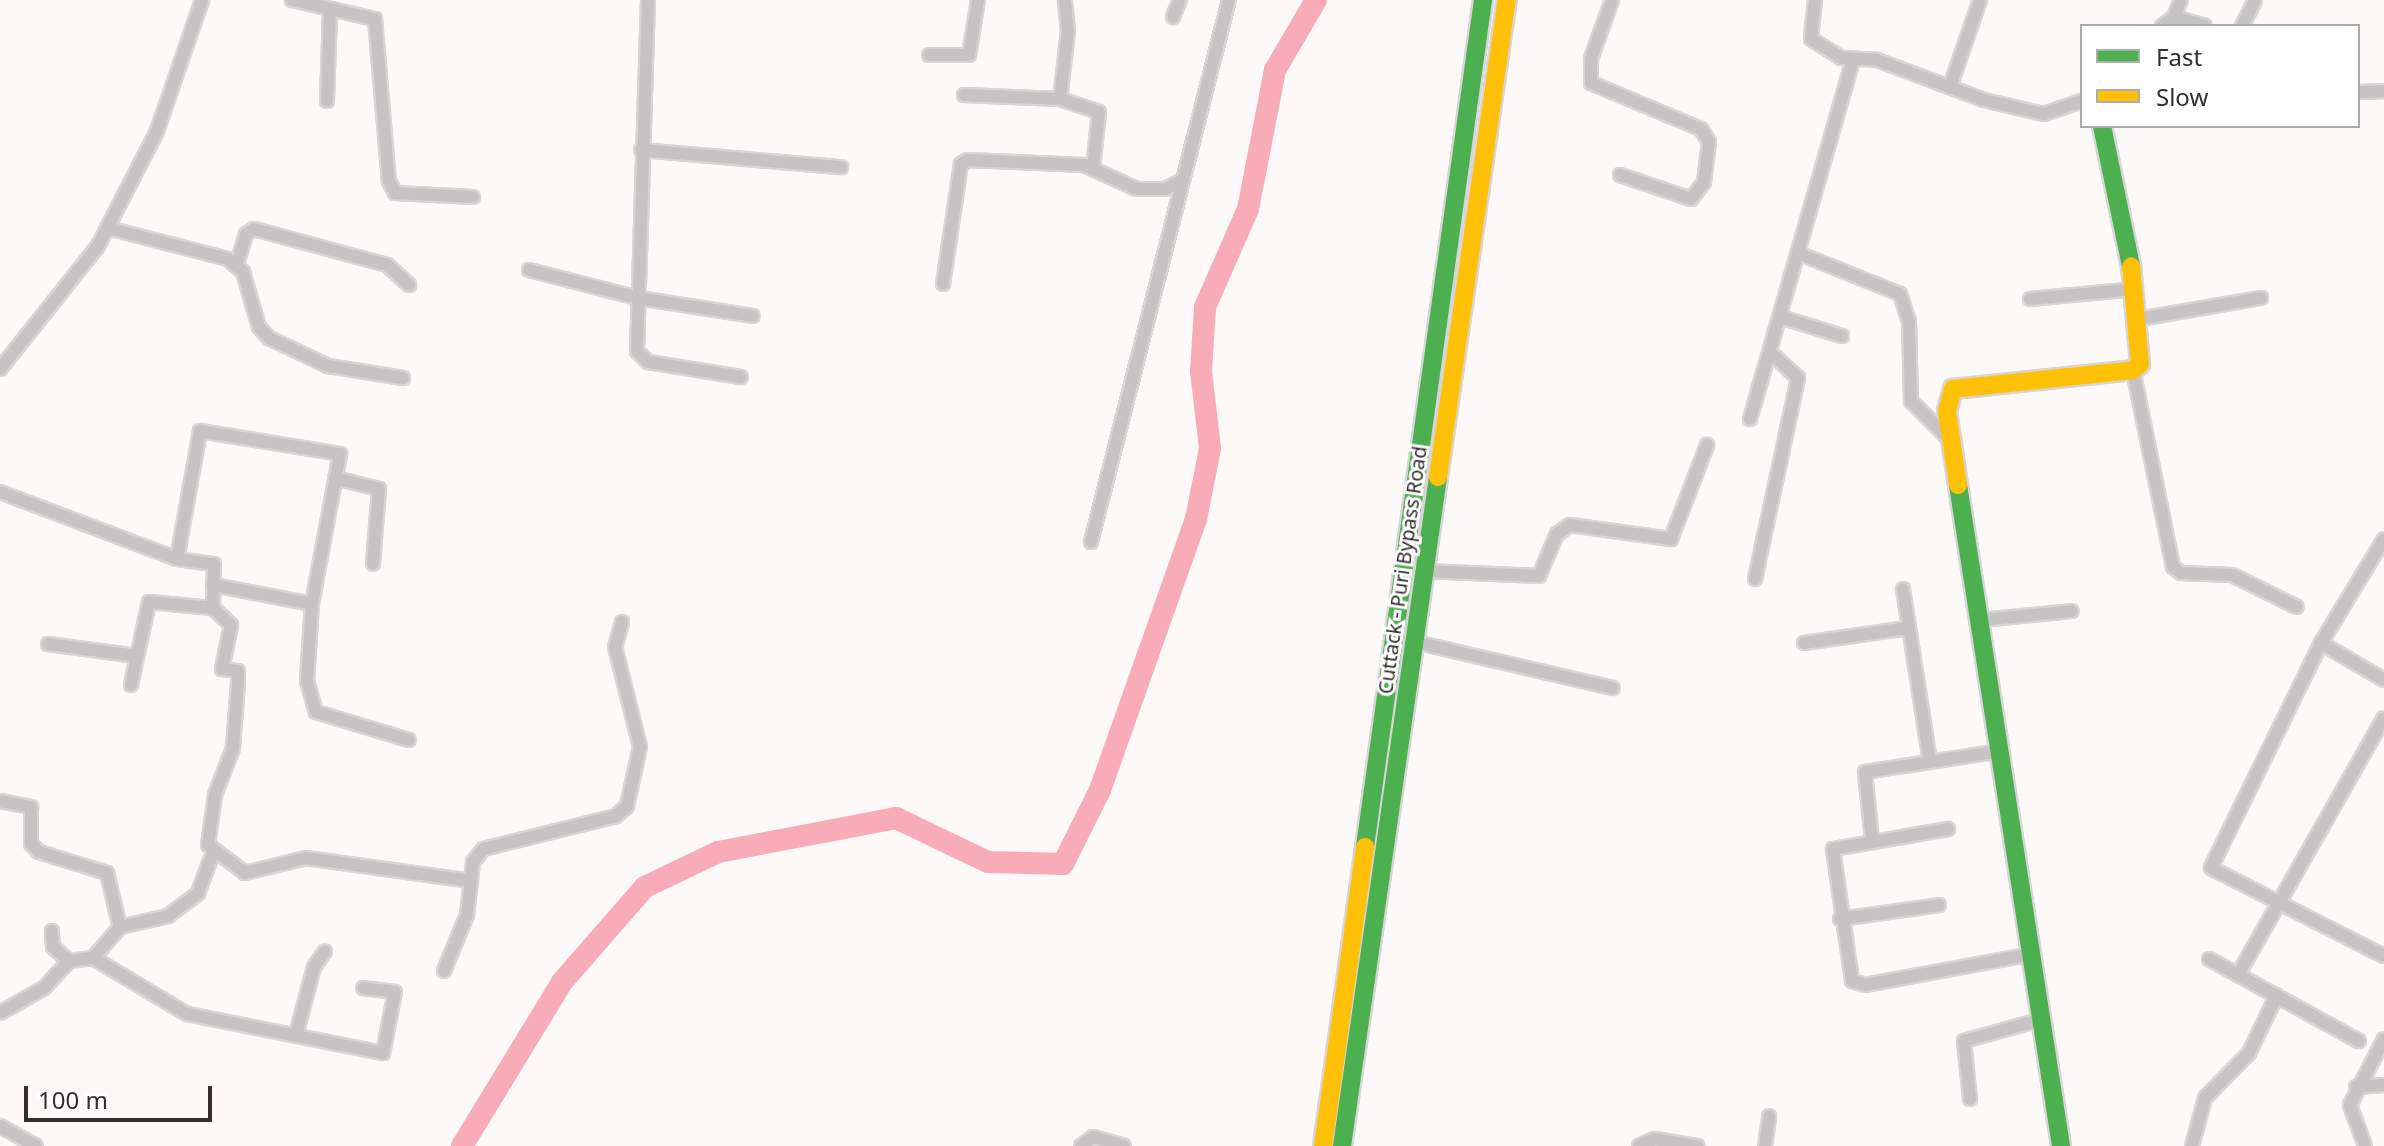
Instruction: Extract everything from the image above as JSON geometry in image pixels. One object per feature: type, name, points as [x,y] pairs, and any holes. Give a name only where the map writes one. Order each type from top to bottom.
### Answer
[{"type":"main road","name":"Cuttack - Puri Bypass Road","points":[[1323,1146],[1483,0]]},
{"type":"main road","name":"Cuttack - Puri Bypass Road","points":[[1342,1146],[1507,0]]},
{"type":"main road","points":[[2061,1146],[1947,411],[1953,389],[2133,370],[2144,351],[2135,289],[2102,128]]},
{"type":"street","points":[[0,369],[108,228],[157,131],[202,0]]},
{"type":"street","points":[[292,0],[369,15],[378,28],[385,145],[395,193],[473,197]]},
{"type":"street","points":[[648,0],[638,298],[641,357],[741,377]]},
{"type":"street","points":[[929,55],[969,55],[978,0]]},
{"type":"street","points":[[1060,99],[1068,31],[1065,0]]},
{"type":"street","points":[[1173,17],[1180,0]]},
{"type":"street","points":[[1091,542],[1229,0]]},
{"type":"street","points":[[1612,0],[1591,59],[1591,83],[1701,129],[1709,142],[1704,182],[1691,199],[1620,175]]},
{"type":"street","points":[[1815,0],[1811,39],[1853,59],[1877,60],[1950,87],[2044,114],[2080,102]]},
{"type":"street","points":[[1950,87],[1980,0]]},
{"type":"street","points":[[2165,24],[2174,17],[2181,0]]},
{"type":"street","points":[[2243,24],[2255,0]]},
{"type":"street","points":[[327,101],[330,9]]},
{"type":"street","points":[[2174,17],[2198,24]]},
{"type":"street","points":[[1750,419],[1853,59]]},
{"type":"street","points":[[2360,92],[2384,91]]},
{"type":"street","points":[[964,95],[1060,99],[1099,112],[1093,168]]},
{"type":"street","points":[[641,150],[841,167]]},
{"type":"street","points":[[943,284],[961,164],[1093,168],[1137,189],[1165,189],[1181,181]]},
{"type":"street","points":[[108,228],[237,264]]},
{"type":"street","points":[[403,378],[328,366],[269,338],[259,327],[237,264],[246,234],[254,229],[387,265],[409,285]]},
{"type":"street","points":[[1798,253],[1900,294],[1909,321],[1911,401],[1953,443]]},
{"type":"street","points":[[529,270],[638,298],[753,316]]},
{"type":"street","points":[[2030,299],[2135,289]]},
{"type":"street","points":[[2139,319],[2261,298]]},
{"type":"street","points":[[1780,317],[1842,336]]},
{"type":"street","points":[[1755,579],[1798,378],[1770,352]]},
{"type":"street","points":[[2133,370],[2173,567],[2181,573],[2232,575],[2297,607]]},
{"type":"street","points":[[177,559],[200,431],[340,454],[312,604],[307,681],[316,712],[409,740]]},
{"type":"street","points":[[1424,571],[1539,576],[1557,534],[1570,525],[1671,539],[1707,445]]},
{"type":"street","points":[[335,478],[379,489],[373,564]]},
{"type":"street","points":[[0,492],[177,559],[214,564],[213,608]]},
{"type":"street","points":[[2384,539],[2321,643],[2211,868],[2384,956]]},
{"type":"street","points":[[213,585],[312,604]]},
{"type":"street","points":[[1903,589],[1930,761]]},
{"type":"street","points":[[131,685],[149,602],[213,608],[231,625],[222,669],[238,671],[238,683],[233,748],[215,795],[208,845],[245,873],[306,858],[471,881]]},
{"type":"street","points":[[1981,620],[2072,611]]},
{"type":"street","points":[[444,971],[467,915],[471,881],[483,849],[600,821],[627,806],[640,747],[615,647],[622,622]]},
{"type":"street","points":[[1804,643],[1908,628]]},
{"type":"street","points":[[1415,642],[1613,688]]},
{"type":"street","points":[[2321,643],[2384,680]]},
{"type":"street","points":[[48,644],[137,656]]},
{"type":"street","points":[[2239,973],[2384,718]]},
{"type":"street","points":[[1872,840],[1865,772],[2001,751]]},
{"type":"street","points":[[0,801],[31,807],[31,844],[39,852],[107,873],[120,927]]},
{"type":"street","points":[[1948,829],[1833,849],[1840,919],[1856,984],[2033,954]]},
{"type":"street","points":[[93,958],[120,927],[168,916],[198,893],[214,850]]},
{"type":"street","points":[[1840,919],[1939,905]]},
{"type":"street","points":[[52,931],[53,947],[69,961]]},
{"type":"street","points":[[296,1035],[314,967],[325,951]]},
{"type":"street","points":[[0,1013],[44,988],[69,961],[93,958],[187,1014],[383,1053],[395,992],[363,988]]},
{"type":"street","points":[[2209,959],[2359,1041]]},
{"type":"street","points":[[2192,1146],[2205,1098],[2249,1053],[2277,995]]},
{"type":"street","points":[[1970,1099],[1964,1041],[2043,1019]]},
{"type":"street","points":[[2365,1146],[2350,1105],[2356,1087],[2384,1039]]},
{"type":"street","points":[[2356,1087],[2384,1085]]},
{"type":"street","points":[[1765,1146],[1769,1116]]},
{"type":"street","points":[[0,1126],[36,1146]]},
{"type":"street","points":[[1081,1146],[1093,1137],[1124,1146]]},
{"type":"street","points":[[1639,1146],[1655,1139],[1697,1146]]},
{"type":"waterway","points":[[462,1146],[562,982],[645,887],[718,852],[896,818],[988,862],[1063,864],[1100,790],[1196,519],[1210,448],[1201,371],[1205,307],[1248,209],[1275,70],[1316,0]]},
{"type":"traffic: fast","points":[[1365,847],[1483,0]]},
{"type":"traffic: fast","points":[[2102,128],[2131,266]]},
{"type":"traffic: fast","points":[[1342,1146],[1438,477]]},
{"type":"traffic: fast","points":[[1958,485],[2061,1146]]},
{"type":"traffic: slow","points":[[1438,477],[1507,0]]},
{"type":"traffic: slow","points":[[1958,485],[1947,411],[1953,389],[2133,370],[2140,364],[2131,266]]},
{"type":"traffic: slow","points":[[1323,1146],[1365,847]]}]
